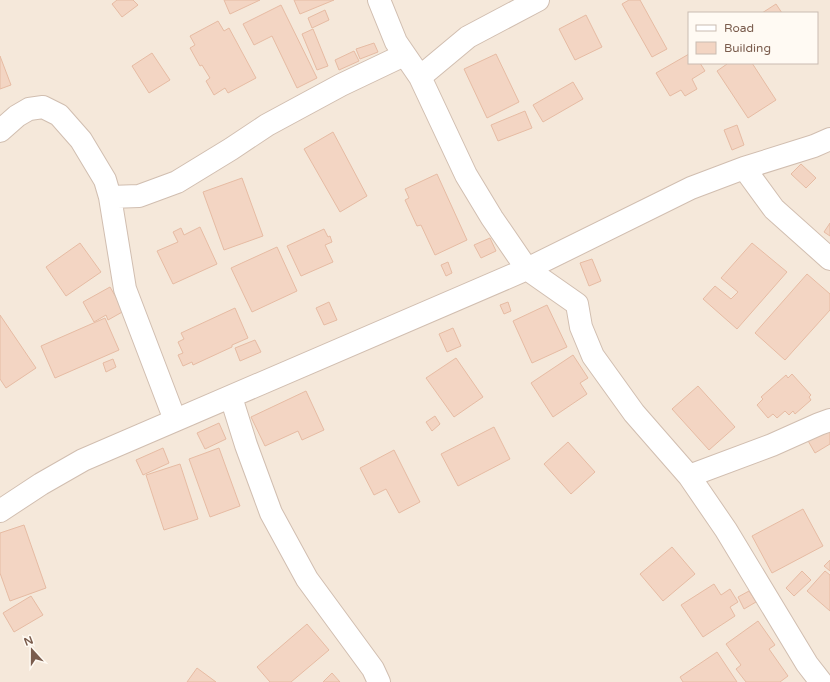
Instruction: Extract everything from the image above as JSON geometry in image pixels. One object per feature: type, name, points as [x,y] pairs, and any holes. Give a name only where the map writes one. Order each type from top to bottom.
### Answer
[{"type":"street","points":[[379,0],[396,42],[420,77],[466,175],[492,218],[527,269],[577,304],[581,327],[593,356],[634,413],[689,476],[726,530],[807,664],[821,682]]},
{"type":"street","points":[[420,77],[468,37],[538,0]]},
{"type":"street","points":[[110,197],[139,196],[177,182],[267,125],[341,85],[404,54]]},
{"type":"street","points":[[0,131],[17,116],[29,109],[43,107],[59,115],[81,140],[104,180],[110,197],[125,289],[175,420]]},
{"type":"street","points":[[0,511],[41,484],[83,460],[527,269],[691,188],[744,168],[814,146],[830,139]]},
{"type":"street","points":[[744,168],[774,209],[830,258]]},
{"type":"street","points":[[231,397],[246,445],[271,514],[307,579],[373,669],[379,682]]},
{"type":"street","points":[[689,476],[772,445],[830,420]]},
{"type":"shaded area","points":[[0,0],[830,0],[830,682],[0,682]]},
{"type":"building","points":[[117,0],[133,0],[138,5],[122,17],[112,4]]},
{"type":"building","points":[[224,0],[260,0],[230,14]]},
{"type":"building","points":[[294,0],[334,0],[300,14]]},
{"type":"building","points":[[629,0],[640,0],[667,49],[652,57],[622,4]]},
{"type":"building","points":[[776,4],[781,12],[764,12]]},
{"type":"building","points":[[281,5],[317,78],[297,88],[272,36],[254,45],[243,24]]},
{"type":"building","points":[[325,10],[329,20],[312,28],[308,18]]},
{"type":"building","points":[[586,15],[602,47],[575,60],[559,29]]},
{"type":"building","points":[[218,21],[224,31],[229,28],[256,78],[228,93],[225,88],[214,95],[206,81],[210,78],[202,65],[200,66],[190,48],[195,45],[190,36]]},
{"type":"building","points":[[313,29],[328,66],[317,70],[302,34]]},
{"type":"building","points":[[374,43],[378,52],[360,59],[356,49]]},
{"type":"building","points":[[354,51],[359,61],[339,70],[335,60]]},
{"type":"building","points":[[152,53],[170,80],[149,93],[132,66]]},
{"type":"building","points":[[496,54],[519,102],[487,118],[464,69]]},
{"type":"building","points":[[688,55],[688,64],[701,64],[705,71],[692,79],[697,89],[685,96],[681,90],[670,96],[656,73]]},
{"type":"building","points":[[0,56],[11,85],[0,89]]},
{"type":"building","points":[[727,64],[753,64],[776,100],[748,118],[717,71]]},
{"type":"building","points":[[573,82],[583,99],[543,122],[533,105]]},
{"type":"building","points":[[525,111],[532,128],[498,141],[491,125]]},
{"type":"building","points":[[737,125],[744,145],[732,150],[724,130]]},
{"type":"building","points":[[333,132],[367,196],[340,212],[304,149]]},
{"type":"building","points":[[801,164],[816,178],[806,188],[791,174]]},
{"type":"building","points":[[437,174],[467,240],[435,255],[421,225],[417,226],[405,200],[409,198],[405,189]]},
{"type":"building","points":[[242,178],[263,236],[224,250],[203,192]]},
{"type":"building","points":[[830,223],[830,236],[824,232]]},
{"type":"building","points":[[200,227],[217,264],[173,284],[157,251],[178,242],[173,232],[181,228],[184,235]]},
{"type":"building","points":[[324,229],[328,237],[330,236],[332,242],[325,245],[333,262],[301,276],[287,246]]},
{"type":"building","points":[[490,238],[496,251],[481,258],[474,245]]},
{"type":"building","points":[[80,243],[101,272],[66,296],[46,267]]},
{"type":"building","points":[[752,243],[787,272],[737,329],[703,299],[715,286],[731,299],[738,292],[721,278]]},
{"type":"building","points":[[277,247],[297,291],[252,312],[231,268]]},
{"type":"building","points":[[592,259],[601,281],[589,286],[580,263]]},
{"type":"building","points":[[448,262],[452,273],[446,276],[441,265]]},
{"type":"building","points":[[807,274],[830,294],[830,310],[785,360],[755,333]]},
{"type":"building","points":[[110,287],[124,311],[108,320],[106,315],[94,322],[83,302]]},
{"type":"building","points":[[329,302],[337,320],[324,325],[316,308]]},
{"type":"building","points":[[508,302],[511,311],[504,314],[500,305]]},
{"type":"building","points":[[547,305],[567,347],[532,363],[513,321]]},
{"type":"building","points":[[235,308],[248,338],[193,365],[192,362],[183,366],[178,355],[183,353],[178,342],[184,339],[181,333]]},
{"type":"building","points":[[0,315],[36,368],[6,388],[0,379]]},
{"type":"building","points":[[105,318],[119,350],[55,378],[41,346]]},
{"type":"building","points":[[453,328],[461,346],[447,352],[439,334]]},
{"type":"building","points":[[255,340],[261,352],[240,361],[235,348]]},
{"type":"building","points":[[573,355],[588,378],[580,383],[587,394],[553,417],[531,383]]},
{"type":"building","points":[[456,358],[483,397],[454,417],[426,378]]},
{"type":"building","points":[[113,359],[116,367],[106,372],[103,363]]},
{"type":"building","points":[[792,374],[811,395],[809,397],[811,400],[795,414],[793,411],[789,415],[785,411],[777,418],[773,414],[768,418],[757,405],[763,399],[761,397],[786,375],[788,378]]},
{"type":"building","points":[[698,386],[735,427],[709,450],[672,409]]},
{"type":"building","points":[[306,391],[324,430],[302,440],[298,431],[265,446],[251,417]]},
{"type":"building","points":[[435,416],[440,424],[432,431],[426,422]]},
{"type":"building","points":[[219,423],[226,439],[205,449],[197,433]]},
{"type":"building","points":[[830,426],[830,444],[815,453],[807,439]]},
{"type":"building","points":[[494,427],[510,459],[458,486],[441,454]]},
{"type":"building","points":[[568,442],[595,472],[571,494],[544,464]]},
{"type":"building","points":[[163,448],[169,463],[143,475],[136,460]]},
{"type":"building","points":[[219,448],[240,506],[210,517],[189,459]]},
{"type":"building","points":[[394,450],[420,502],[399,513],[386,489],[374,495],[360,468]]},
{"type":"building","points":[[180,464],[198,519],[164,530],[146,475]]},
{"type":"building","points":[[803,509],[823,546],[772,573],[752,536]]},
{"type":"building","points":[[24,525],[46,588],[10,601],[0,573],[0,533]]},
{"type":"building","points":[[672,547],[695,574],[663,601],[640,574]]},
{"type":"building","points":[[830,560],[830,571],[824,566]]},
{"type":"building","points":[[802,571],[811,580],[794,596],[786,588]]},
{"type":"building","points":[[825,571],[830,575],[830,611],[807,591]]},
{"type":"building","points":[[714,584],[721,595],[730,589],[738,602],[730,607],[735,616],[703,637],[681,605]]},
{"type":"building","points":[[749,591],[756,602],[744,609],[738,597]]},
{"type":"building","points":[[31,596],[43,615],[14,632],[3,613]]},
{"type":"building","points":[[758,621],[775,645],[769,649],[788,676],[780,682],[746,682],[736,669],[741,665],[726,644]]},
{"type":"building","points":[[307,624],[329,650],[291,682],[270,682],[257,667]]},
{"type":"building","points":[[717,652],[737,682],[683,682],[680,677]]},
{"type":"building","points":[[197,668],[216,682],[187,682]]},
{"type":"building","points":[[332,673],[340,682],[323,682]]}]
